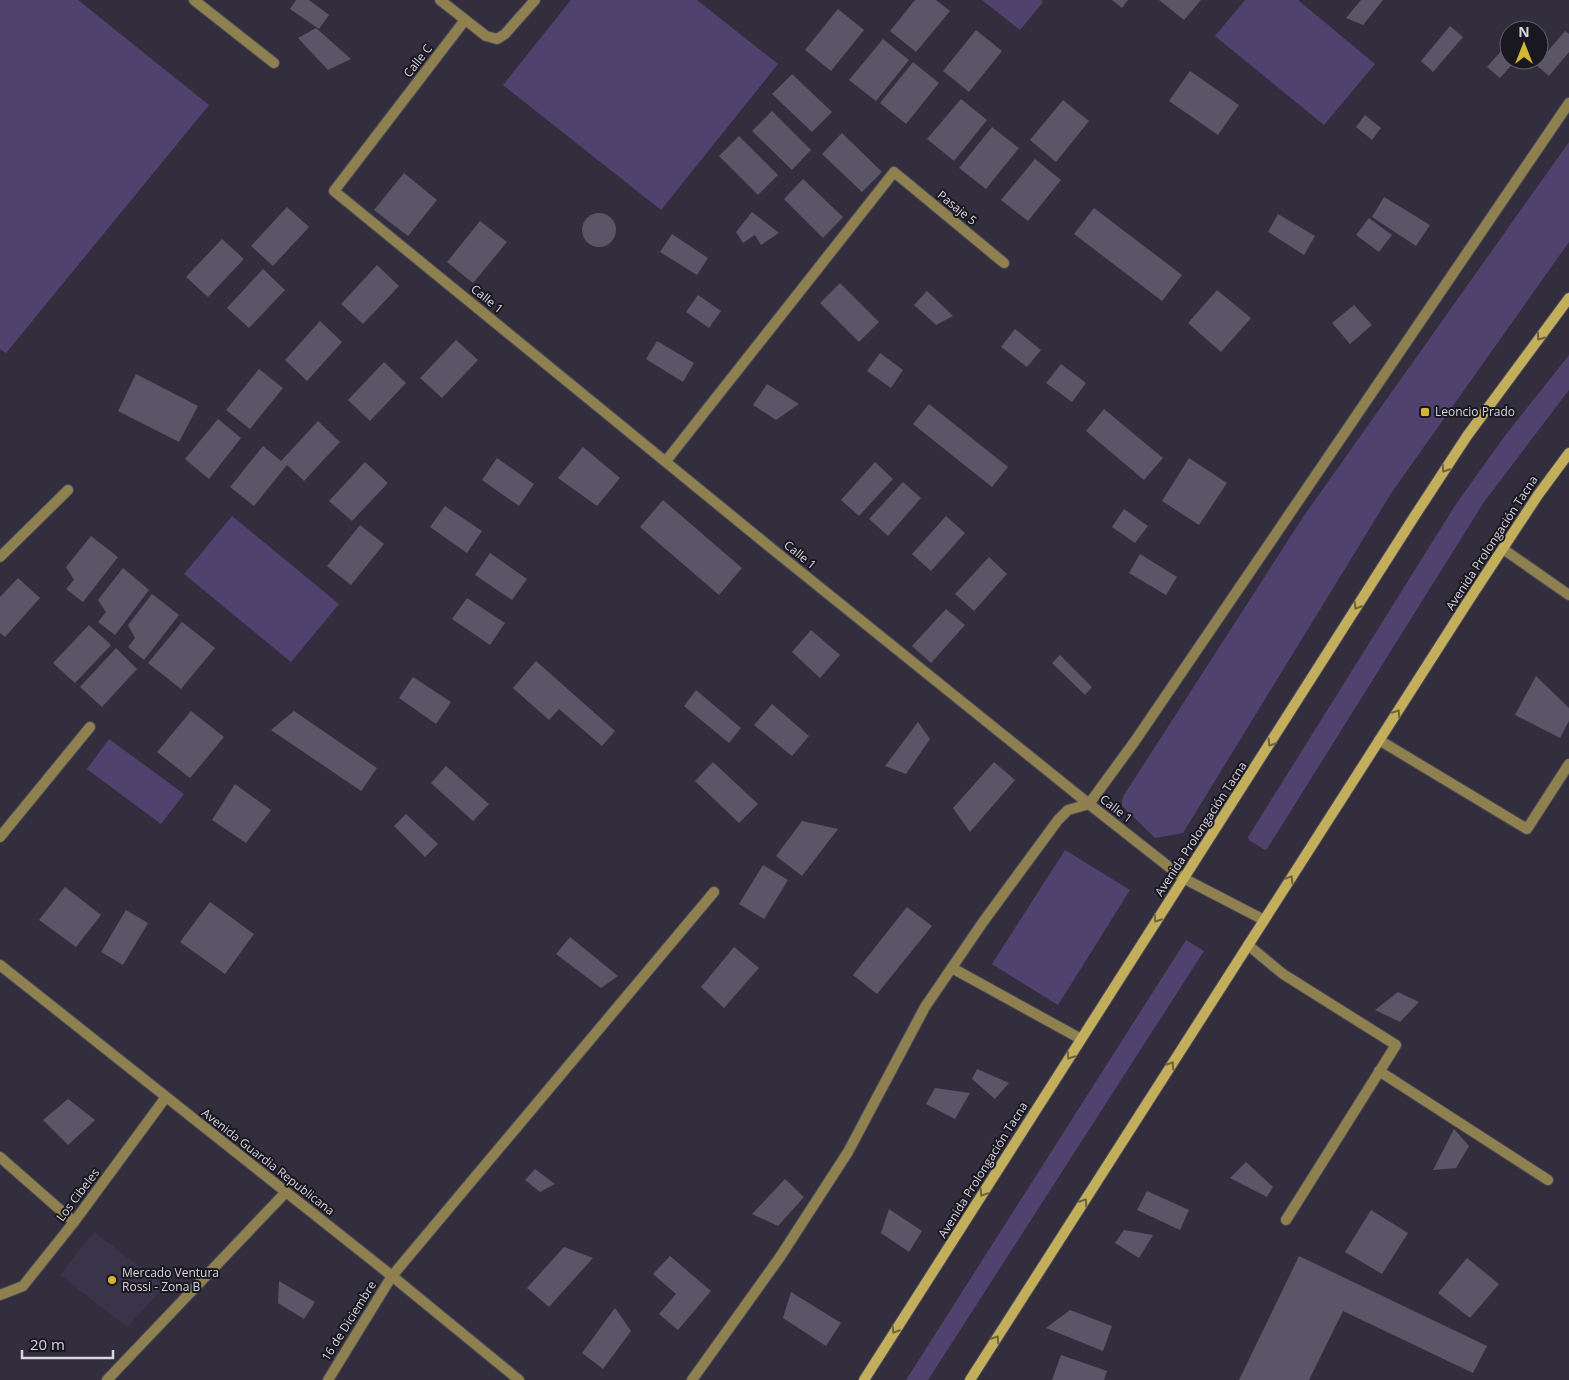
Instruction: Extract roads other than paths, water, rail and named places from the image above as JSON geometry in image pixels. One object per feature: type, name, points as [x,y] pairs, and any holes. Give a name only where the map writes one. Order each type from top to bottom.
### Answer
[{"type":"main road","name":"Avenida Prolongación Tacna","points":[[864,1380],[1467,436],[1569,298]]},
{"type":"main road","name":"Avenida Prolongación Tacna","points":[[970,1380],[1503,549],[1538,495],[1569,453]]},
{"type":"street","points":[[194,0],[274,63]]},
{"type":"street","points":[[440,0],[486,36],[497,39],[505,34],[535,0]]},
{"type":"street","name":"Calle C","points":[[334,190],[465,20]]},
{"type":"street","points":[[692,1380],[780,1257],[848,1152],[925,1007],[982,922],[1058,820],[1068,810],[1090,804],[1135,741],[1569,103]]},
{"type":"street","name":"Pasaje 5","points":[[666,461],[894,172],[1004,263]]},
{"type":"street","name":"Calle 1","points":[[334,190],[784,558],[1184,878],[1264,920]]},
{"type":"street","points":[[0,557],[68,490]]},
{"type":"street","points":[[1503,549],[1569,596]]},
{"type":"street","points":[[0,837],[90,727]]},
{"type":"street","points":[[1380,740],[1527,829],[1569,764]]},
{"type":"street","name":"16 de Diciembre","points":[[328,1380],[392,1276],[714,892]]},
{"type":"street","points":[[1248,946],[1284,974],[1396,1045],[1286,1220]]},
{"type":"street","name":"Avenida Guardia Republicana","points":[[0,965],[392,1276],[519,1380]]},
{"type":"street","points":[[952,968],[1080,1040]]},
{"type":"street","points":[[1379,1071],[1548,1180]]},
{"type":"street","name":"Los Cibeles","points":[[0,1295],[23,1286],[74,1222],[166,1097]]},
{"type":"street","points":[[0,1156],[74,1222]]},
{"type":"street","points":[[107,1380],[286,1192]]},
{"type":"place","name":"Leoncio Prado","points":[[1425,412]]},
{"type":"place","name":"Mercado Ventura Rossi - Zona B","points":[[112,1280]]}]
